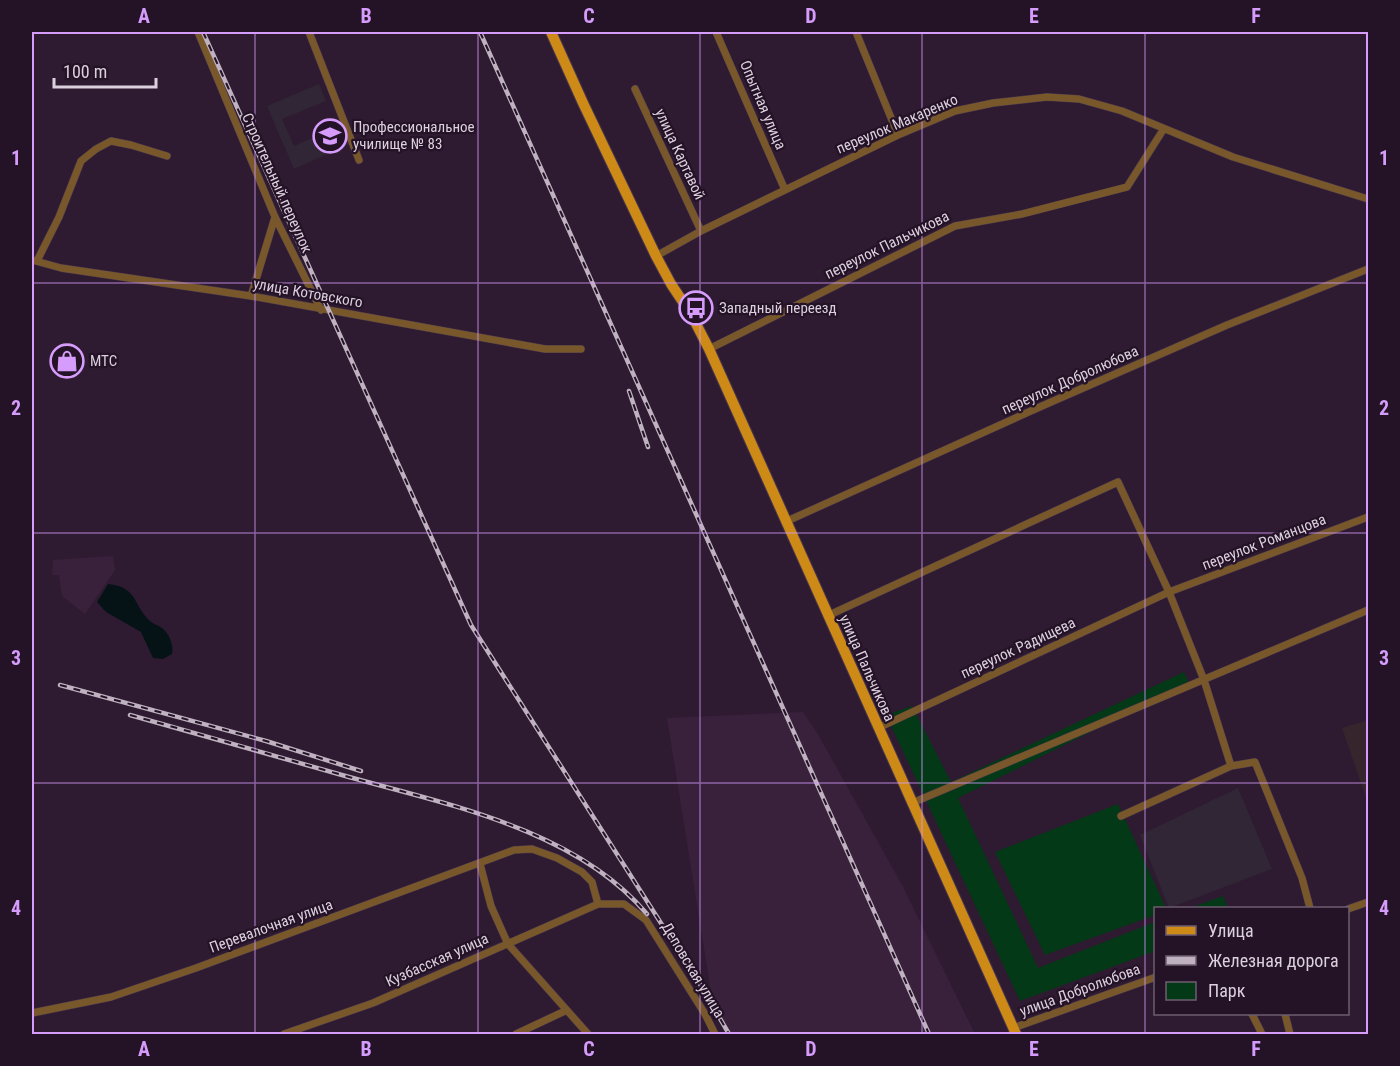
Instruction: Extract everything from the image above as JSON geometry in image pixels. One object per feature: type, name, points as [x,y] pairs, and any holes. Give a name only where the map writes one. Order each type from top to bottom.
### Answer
[{"type":"main road","name":"улица Пальчикова","points":[[551,32],[656,256],[709,349],[1015,1031]]},
{"type":"street","name":"Строительный переулок","points":[[198,32],[275,217],[321,310]]},
{"type":"street","points":[[309,32],[359,160]]},
{"type":"street","name":"Опытная улица","points":[[716,32],[785,190]]},
{"type":"street","points":[[856,32],[898,135]]},
{"type":"street","name":"улица Картавой","points":[[635,89],[701,231]]},
{"type":"street","name":"переулок Макаренко","points":[[656,256],[701,231],[898,135],[955,111],[1047,96],[1079,99],[1122,111],[1163,130],[1233,157],[1368,199]]},
{"type":"street","name":"переулок Пальчикова","points":[[709,349],[955,226],[1022,214],[1127,188],[1163,130]]},
{"type":"street","points":[[34,260],[59,218],[81,161],[96,149],[111,141],[167,156]]},
{"type":"street","points":[[251,296],[275,217]]},
{"type":"street","name":"улица Котовского","points":[[34,260],[61,267],[251,296],[545,349],[581,349]]},
{"type":"street","name":"переулок Добролюбова","points":[[785,522],[1216,330],[1368,269]]},
{"type":"street","points":[[827,616],[1118,482],[1169,592],[1204,680],[1231,766]]},
{"type":"street","name":"переулок Романцова","points":[[1169,592],[1368,517]]},
{"type":"street","name":"переулок Радищева","points":[[878,728],[1169,592]]},
{"type":"street","points":[[912,803],[1368,610]]},
{"type":"street","points":[[1121,816],[1231,766],[1255,762],[1302,878],[1310,907]]},
{"type":"street","name":"Перевалочная улица","points":[[32,1013],[111,997],[196,968],[514,850],[532,849],[557,858],[582,872],[592,882],[598,904]]},
{"type":"street","points":[[480,864],[491,906],[508,944],[588,1035]]},
{"type":"street","points":[[1349,908],[1368,902]]},
{"type":"street","name":"Деповская улица","points":[[598,904],[624,904],[646,920],[705,1014],[715,1035]]},
{"type":"street","name":"Кузбасская улица","points":[[284,1035],[373,1003],[598,904]]},
{"type":"street","name":"улица Добролюбова","points":[[1015,1031],[1154,978]]},
{"type":"street","points":[[516,1035],[566,1011]]},
{"type":"street","points":[[1252,1015],[1262,1035]]},
{"type":"street","points":[[1285,1015],[1290,1035]]},
{"type":"shaded area","name":"Профессиональное училище № 83","points":[[319,84],[326,101],[282,119],[294,146],[340,126],[348,145],[294,169],[267,106]]},
{"type":"shaded area","points":[[113,556],[115,570],[85,614],[62,596],[59,575],[52,575],[53,560]]},
{"type":"shaded area","points":[[108,584],[118,586],[130,593],[144,615],[165,630],[172,643],[172,654],[163,659],[153,658],[141,632],[106,612],[97,602]]},
{"type":"shaded area","points":[[803,712],[819,736],[902,885],[975,1034],[726,1034],[713,1004],[667,718]]},
{"type":"shaded area","points":[[1368,720],[1368,803],[1342,728]]},
{"type":"shaded area","points":[[1238,788],[1272,869],[1169,907],[1140,835]]},
{"type":"green space","points":[[1184,672],[1189,683],[958,798],[1038,968],[1154,922],[1154,951],[1020,1001],[886,715],[912,706],[951,782]]},
{"type":"green space","points":[[1118,804],[1166,907],[1154,907],[1154,915],[1045,955],[995,852]]},
{"type":"green space","points":[[1223,896],[1228,907],[1193,907]]},
{"type":"railway","points":[[203,32],[471,625],[680,953]]},
{"type":"railway","points":[[480,32],[929,1034]]},
{"type":"railway","points":[[629,391],[648,447]]},
{"type":"railway","points":[[60,685],[266,741],[361,771]]},
{"type":"railway","points":[[130,715],[428,798],[509,824],[585,861],[618,885],[647,914]]},
{"type":"railway","points":[[676,948],[693,972],[729,1034]]},
{"type":"place","name":"Профессиональное училище № 83","points":[[330,136]]},
{"type":"place","name":"Западный переезд","points":[[696,308]]},
{"type":"place","name":"МТС","points":[[67,361]]}]
